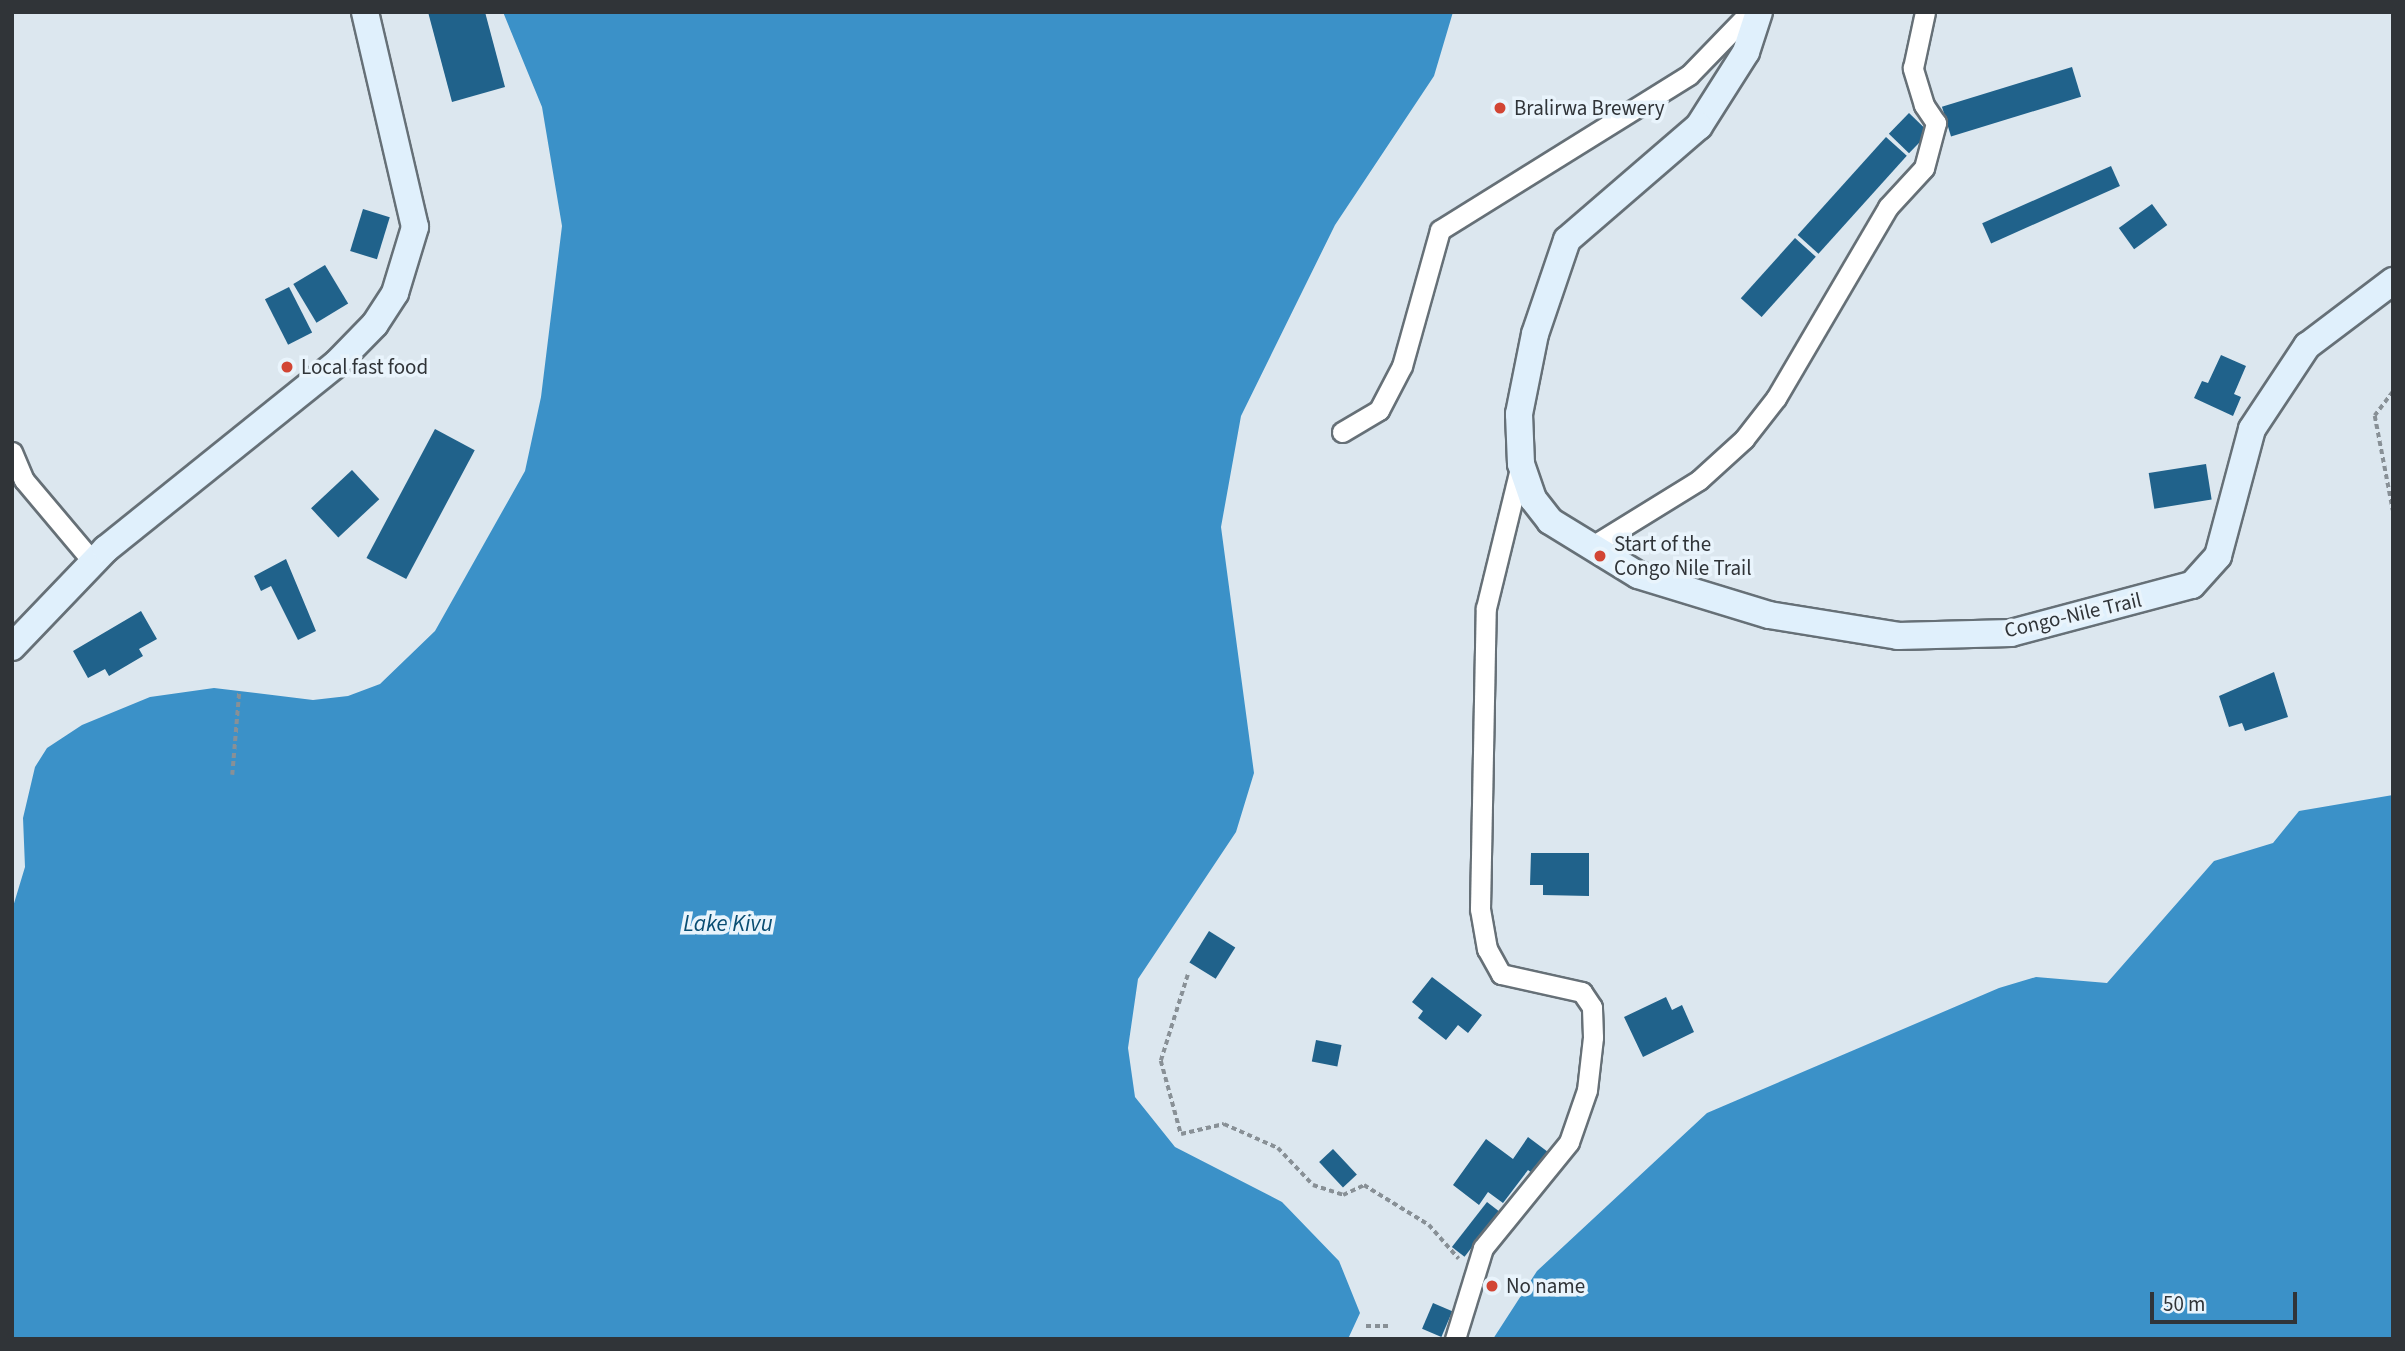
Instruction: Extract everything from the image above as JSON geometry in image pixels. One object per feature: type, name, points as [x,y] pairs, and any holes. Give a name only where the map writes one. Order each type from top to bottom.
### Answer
[{"type":"main road","points":[[12,647],[93,562],[337,363],[375,324],[395,293],[410,251],[414,214],[365,12]]},
{"type":"main road","name":"Congo-Nile Trail","points":[[1759,12],[1746,52],[1699,126],[1567,240],[1535,334],[1520,414],[1521,464],[1533,499],[1550,522],[1589,548],[1638,575],[1769,615],[1898,636],[2011,633],[2192,585],[2218,556],[2252,429],[2307,346],[2393,281]]},
{"type":"street","points":[[1342,432],[1379,410],[1402,366],[1440,230],[1689,75],[1750,12]]},
{"type":"street","points":[[1589,548],[1699,480],[1744,439],[1776,398],[1888,207],[1924,168],[1936,123],[1924,105],[1913,68],[1925,12]]},
{"type":"street","points":[[12,452],[23,480],[93,562]]},
{"type":"street","points":[[1455,1339],[1483,1248],[1569,1142],[1587,1090],[1592,1037],[1592,1007],[1582,992],[1501,974],[1486,949],[1480,909],[1486,608],[1521,464]]},
{"type":"path","points":[[2393,392],[2375,416],[2393,510]]},
{"type":"path","points":[[232,775],[239,691]]},
{"type":"path","points":[[1188,975],[1161,1061],[1181,1133],[1224,1124],[1278,1147],[1313,1185],[1343,1195],[1364,1185],[1429,1225],[1455,1255],[1476,1269]]},
{"type":"path","points":[[1366,1326],[1388,1326]]},
{"type":"water","name":"Lake Kivu","points":[[503,12],[1453,12],[1434,76],[1335,225],[1241,416],[1221,527],[1254,773],[1236,832],[1138,979],[1128,1048],[1135,1097],[1175,1147],[1282,1202],[1339,1261],[1360,1313],[1348,1339],[12,1339],[12,910],[25,867],[23,818],[35,767],[47,748],[82,725],[150,697],[214,688],[313,700],[348,696],[380,684],[435,631],[525,471],[541,397],[562,226],[542,107]]},
{"type":"water","points":[[2393,795],[2393,1339],[1493,1339],[1537,1271],[1707,1113],[1999,988],[2036,977],[2107,983],[2214,861],[2273,843],[2299,811]]},
{"type":"building","points":[[428,12],[485,12],[505,87],[452,102]]},
{"type":"building","points":[[2072,67],[2081,97],[1951,136],[1942,107]]},
{"type":"building","points":[[1909,113],[1929,132],[1909,153],[1889,134]]},
{"type":"building","points":[[1886,137],[1907,156],[1818,254],[1798,235]]},
{"type":"building","points":[[2111,166],[2120,186],[1991,243],[1982,223]]},
{"type":"building","points":[[2152,204],[2167,225],[2134,249],[2119,228]]},
{"type":"building","points":[[363,209],[390,217],[377,259],[350,251]]},
{"type":"building","points":[[1795,238],[1816,257],[1762,317],[1741,298]]},
{"type":"building","points":[[325,265],[348,304],[316,323],[293,284]]},
{"type":"building","points":[[289,287],[312,332],[288,345],[265,299]]},
{"type":"building","points":[[2221,355],[2246,366],[2234,394],[2241,397],[2233,416],[2194,398],[2202,381],[2208,383]]},
{"type":"building","points":[[435,429],[475,450],[406,579],[366,558]]},
{"type":"building","points":[[2206,464],[2212,500],[2154,509],[2149,473]]},
{"type":"building","points":[[352,470],[379,499],[338,537],[311,508]]},
{"type":"building","points":[[286,559],[316,631],[298,640],[271,586],[261,591],[254,576]]},
{"type":"building","points":[[141,611],[157,639],[139,649],[143,656],[109,676],[105,669],[88,678],[73,651]]},
{"type":"building","points":[[2274,672],[2288,717],[2245,731],[2242,723],[2229,727],[2219,696]]},
{"type":"building","points":[[1531,853],[1589,853],[1589,896],[1543,895],[1543,885],[1530,885]]},
{"type":"building","points":[[1209,931],[1235,947],[1216,979],[1189,962]]},
{"type":"building","points":[[1432,977],[1482,1015],[1468,1033],[1458,1025],[1446,1040],[1418,1018],[1423,1011],[1412,1002]]},
{"type":"building","points":[[1666,997],[1672,1010],[1682,1005],[1694,1032],[1643,1057],[1624,1017]]},
{"type":"building","points":[[1316,1040],[1342,1045],[1337,1067],[1312,1062]]},
{"type":"building","points":[[1528,1137],[1552,1155],[1536,1176],[1528,1170],[1503,1203],[1488,1192],[1479,1205],[1453,1185],[1486,1139],[1513,1159]]},
{"type":"building","points":[[1333,1149],[1357,1175],[1343,1188],[1319,1162]]},
{"type":"building","points":[[1487,1202],[1500,1212],[1465,1257],[1452,1247]]},
{"type":"building","points":[[1433,1303],[1452,1311],[1441,1337],[1422,1329]]},
{"type":"place","name":"Bralirwa Brewery","points":[[1500,108]]},
{"type":"place","name":"Local fast food","points":[[287,367]]},
{"type":"place","name":"Start of the Congo Nile Trail","points":[[1600,556]]},
{"type":"place","name":"No name","points":[[1492,1286]]}]
